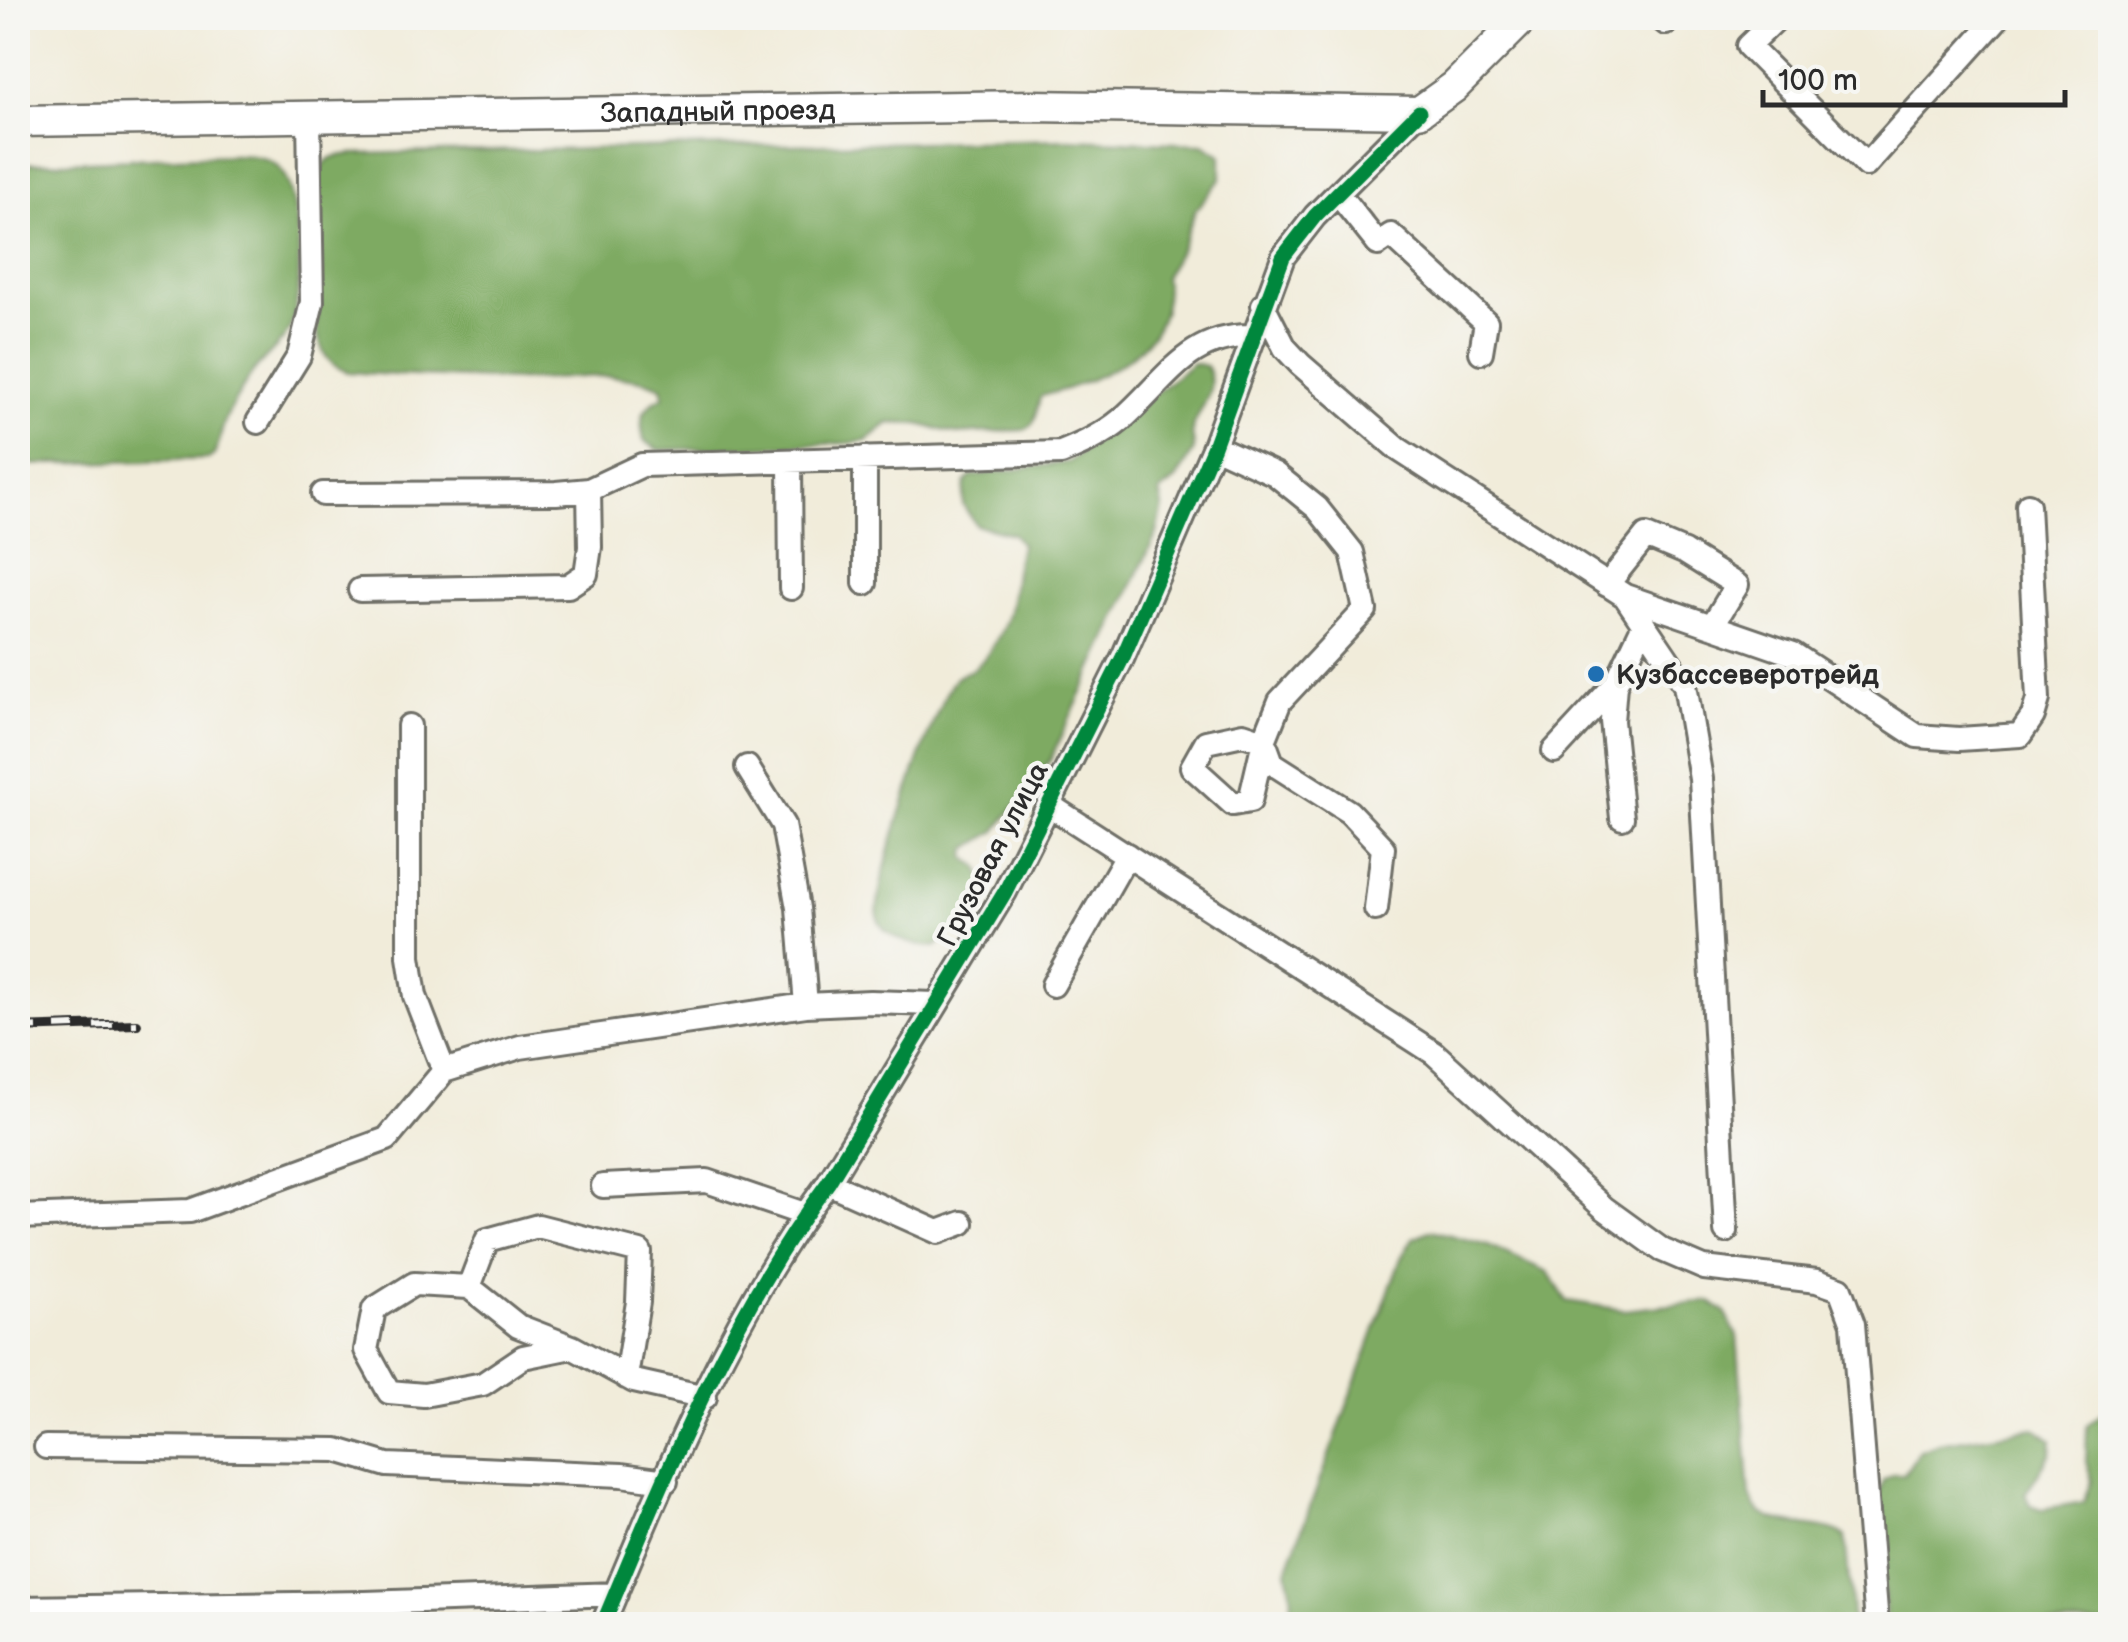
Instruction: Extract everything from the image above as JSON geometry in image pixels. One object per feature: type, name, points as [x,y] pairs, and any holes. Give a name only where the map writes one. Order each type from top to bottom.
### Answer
[{"type":"main road","name":"Грузовая улица","points":[[1419,112],[1454,87],[1524,18]]},
{"type":"main road","name":"Западный проезд","points":[[18,122],[1032,106],[1419,112]]},
{"type":"street","points":[[1777,18],[1748,46],[1866,165],[1998,18]]},
{"type":"street","name":"Грузовая улица","points":[[603,1624],[704,1397],[756,1296],[1005,892],[1122,657],[1214,446],[1263,305],[1292,243],[1419,112]]},
{"type":"street","points":[[258,422],[298,356],[312,302],[308,117]]},
{"type":"street","points":[[1338,194],[1378,244],[1391,235],[1486,322],[1481,352]]},
{"type":"street","points":[[1263,305],[1286,348],[1300,364],[1398,449],[1616,590],[1792,654],[1917,736],[1958,739],[2020,735],[2033,716],[2038,699],[2028,506]]},
{"type":"street","points":[[323,494],[589,490],[642,464],[1061,453],[1091,441],[1120,421],[1187,356],[1211,340],[1253,336]]},
{"type":"street","points":[[1214,446],[1275,474],[1318,508],[1352,552],[1365,610],[1280,701],[1264,741],[1272,763],[1349,812],[1382,848],[1376,909]]},
{"type":"street","points":[[865,458],[865,583]]},
{"type":"street","points":[[790,460],[791,588]]},
{"type":"street","points":[[360,590],[568,586],[586,574],[590,547],[589,490]]},
{"type":"street","points":[[1616,590],[1646,536],[1684,552],[1736,585],[1712,626]]},
{"type":"street","points":[[1616,590],[1686,684],[1701,779],[1726,1231]]},
{"type":"street","points":[[1554,751],[1615,684],[1644,624]]},
{"type":"street","points":[[1615,684],[1612,721],[1622,818]]},
{"type":"street","points":[[409,726],[409,957],[415,996],[444,1071]]},
{"type":"street","points":[[747,767],[783,826],[798,908],[806,1005]]},
{"type":"street","points":[[1048,805],[1434,1053],[1604,1208],[1662,1250],[1704,1268],[1818,1281],[1840,1290],[1853,1324],[1877,1624]]},
{"type":"street","points":[[1053,985],[1126,854]]},
{"type":"street","points":[[18,1217],[190,1211],[388,1139],[444,1071],[520,1048],[806,1005],[936,1004]]},
{"type":"street","points":[[603,1186],[707,1181],[804,1214]]},
{"type":"street","points":[[828,1183],[938,1232],[962,1223]]},
{"type":"street","points":[[470,1287],[487,1240],[538,1226],[640,1252],[638,1302],[626,1377]]},
{"type":"street","points":[[572,1347],[523,1357],[483,1384],[424,1395],[389,1392],[366,1350],[374,1309],[414,1284],[470,1287],[518,1326],[572,1347],[626,1377],[704,1397]]},
{"type":"street","points":[[46,1446],[337,1450],[387,1466],[622,1475],[666,1481]]},
{"type":"street","points":[[18,1608],[365,1603],[616,1594]]},
{"type":"green space","points":[[1068,139],[1203,144],[1221,155],[1221,179],[1196,209],[1181,248],[1164,277],[1165,302],[1159,323],[1147,342],[1109,371],[1041,396],[1034,421],[1023,430],[957,434],[918,424],[889,423],[866,441],[850,443],[658,450],[644,440],[642,419],[647,408],[664,396],[662,387],[645,381],[610,376],[518,380],[348,372],[330,361],[319,338],[320,174],[327,160],[335,156]]},
{"type":"green space","points":[[240,155],[269,161],[286,179],[299,246],[298,295],[289,330],[243,387],[226,418],[214,455],[208,459],[18,465],[18,164]]},
{"type":"green space","points":[[1193,363],[1206,366],[1211,382],[1192,430],[1194,450],[1176,480],[1160,492],[1163,507],[1157,533],[1050,760],[996,831],[967,849],[966,858],[979,866],[984,882],[970,911],[936,947],[894,936],[878,918],[878,900],[893,837],[944,697],[958,676],[982,660],[1004,626],[1021,544],[1013,534],[976,525],[963,505],[965,483],[971,476],[1069,462]]},
{"type":"green space","points":[[1431,1230],[1488,1245],[1548,1272],[1567,1301],[1624,1310],[1709,1301],[1725,1312],[1737,1336],[1750,1495],[1766,1516],[1845,1536],[1853,1624],[1285,1624],[1292,1604],[1287,1570],[1401,1258],[1413,1238]]},
{"type":"green space","points":[[2103,1412],[2110,1412],[2110,1624],[1886,1624],[1877,1499],[1883,1480],[1904,1474],[1920,1450],[1939,1443],[2035,1428],[2052,1440],[2051,1453],[2025,1494],[2030,1505],[2042,1509],[2084,1502],[2092,1481],[2086,1462],[2087,1425]]},
{"type":"railway","points":[[18,1028],[137,1024]]},
{"type":"cycle path","points":[[603,1624],[676,1453],[731,1340],[1005,892],[1123,657],[1214,446],[1283,257],[1315,216],[1419,112]]},
{"type":"place","name":"Кузбассеверотрейд","points":[[1596,674]]}]
